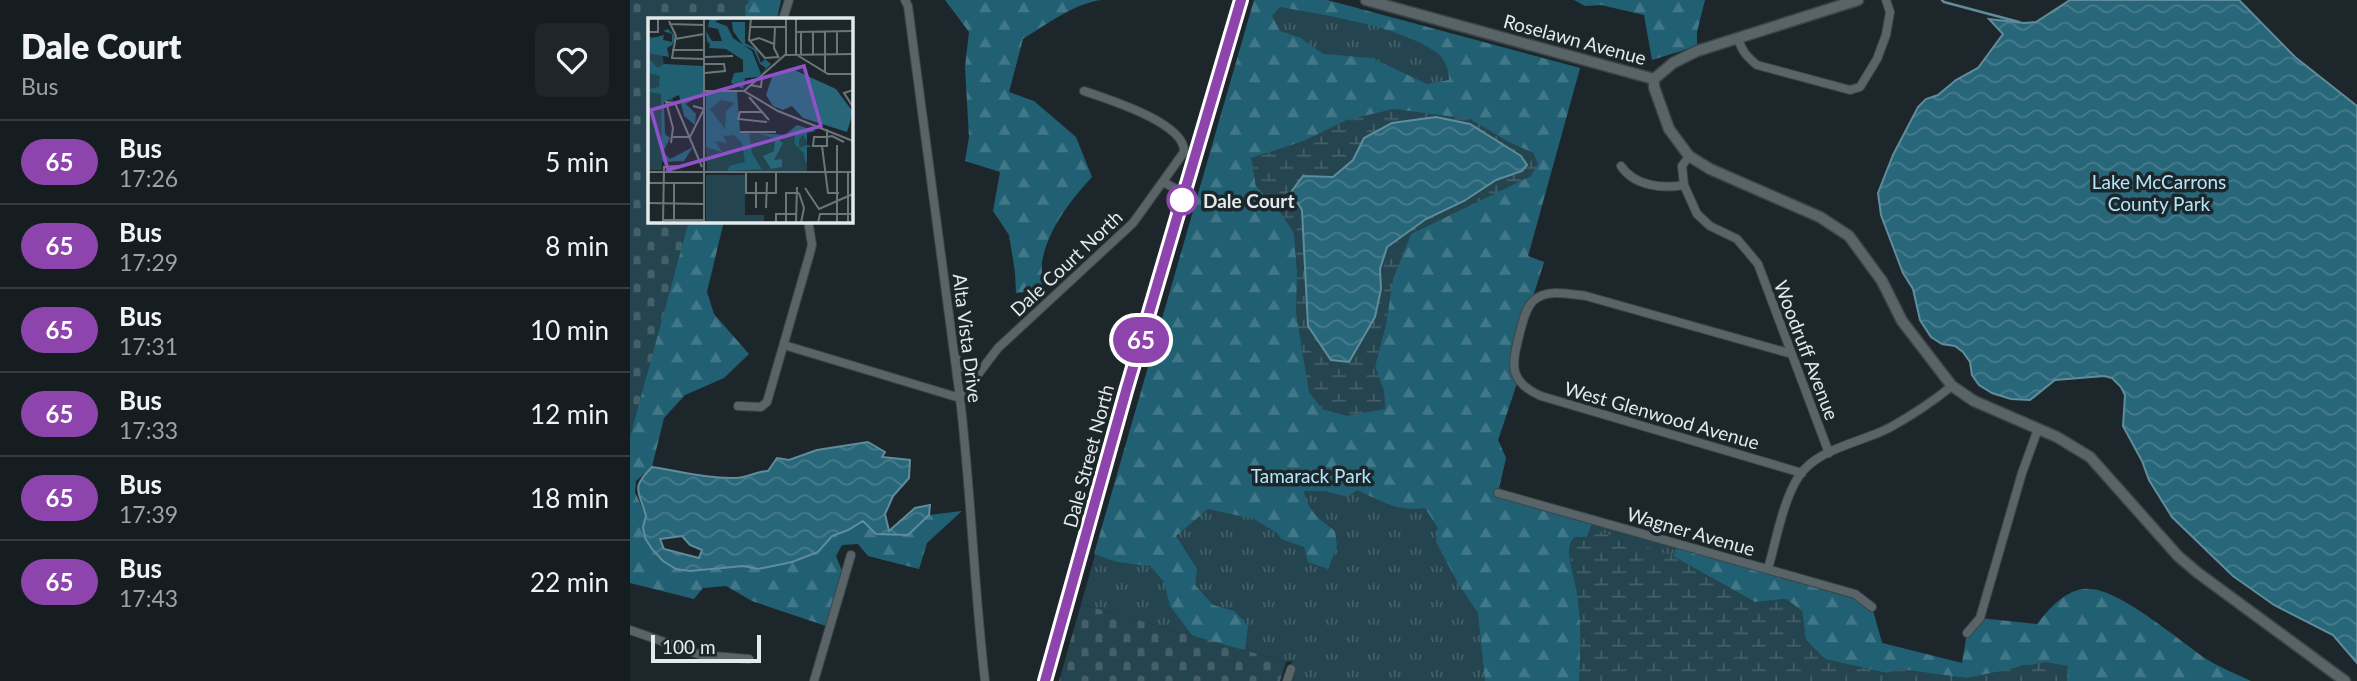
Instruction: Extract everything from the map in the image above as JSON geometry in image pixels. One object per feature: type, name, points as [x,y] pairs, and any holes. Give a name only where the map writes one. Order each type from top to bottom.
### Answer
[{"type":"main road","name":"Dale Street North","points":[[1045,681],[1126,391],[1241,0]]},
{"type":"street","points":[[783,18],[789,0]]},
{"type":"street","name":"Alta Vista Drive","points":[[905,0],[910,19],[960,397],[985,681]]},
{"type":"street","name":"Roselawn Avenue","points":[[1366,0],[1654,79]]},
{"type":"street","points":[[1858,0],[1683,57],[1654,79],[1669,129],[1689,156],[1710,169],[1820,217],[1849,236],[1882,281],[1902,321],[1952,386],[1973,401],[2069,443],[2090,457],[2178,555],[2198,573],[2345,681]]},
{"type":"street","points":[[1738,38],[1747,57],[1757,65],[1850,90],[1860,86],[1877,59],[1886,35],[1890,12],[1886,0]]},
{"type":"street","name":"Dale Court North","points":[[960,397],[998,348],[1133,223],[1184,152],[1184,144],[1179,137],[1149,117],[1084,91]]},
{"type":"street","points":[[1621,166],[1627,175],[1657,187],[1684,185],[1682,166],[1689,156]]},
{"type":"street","points":[[1163,182],[1184,193]]},
{"type":"street","name":"Woodruff Avenue","points":[[1684,185],[1692,206],[1702,220],[1737,239],[1752,255],[1761,271],[1829,453]]},
{"type":"street","points":[[738,406],[761,407],[767,402],[810,253],[808,222]]},
{"type":"street","name":"West Glenwood Avenue","points":[[1792,354],[1587,296],[1554,293],[1533,301],[1525,313],[1513,359],[1518,380],[1528,390],[1542,396],[1802,472]]},
{"type":"street","points":[[784,345],[960,397]]},
{"type":"street","points":[[955,355],[960,367],[968,371],[982,368]]},
{"type":"street","points":[[1768,569],[1790,496],[1802,472],[1829,453],[1886,429],[1927,406],[1952,386]]},
{"type":"street","points":[[1967,633],[1980,618],[2022,473],[2038,429]]},
{"type":"street","name":"Wagner Avenue","points":[[1498,492],[1855,594],[1872,607]]},
{"type":"street","points":[[814,681],[850,555]]},
{"type":"street","points":[[630,630],[701,655],[749,659]]},
{"type":"street","points":[[1287,681],[1291,669]]},
{"type":"green space","points":[[630,0],[781,0],[777,18],[648,18],[648,222],[724,222],[707,292],[714,314],[749,354],[724,378],[685,395],[664,418],[652,467],[636,481],[635,492],[646,516],[643,527],[645,538],[690,571],[743,566],[758,569],[818,552],[832,536],[863,521],[876,534],[908,535],[929,515],[962,511],[927,543],[919,569],[868,556],[858,544],[842,545],[836,556],[842,571],[826,626],[752,601],[726,586],[703,588],[694,599],[630,583],[630,398],[648,328]]},
{"type":"green space","points":[[630,0],[749,0],[744,18],[648,18],[648,222],[689,222],[630,437]]},
{"type":"green space","points":[[945,0],[1102,0],[1082,5],[1023,39],[1009,92],[1034,101],[1076,137],[1092,177],[1068,206],[1049,238],[1042,262],[1044,290],[1016,293],[1009,235],[993,211],[1000,172],[965,161],[969,137],[965,67],[969,32]]},
{"type":"green space","name":"Tamarack Park","points":[[1254,0],[1327,0],[1580,68],[1528,256],[1544,262],[1513,359],[1518,380],[1498,440],[1506,458],[1498,493],[1872,607],[1882,643],[1962,663],[1967,633],[2196,681],[1287,681],[1292,661],[1286,662],[1081,604]]},
{"type":"green space","points":[[1254,0],[1327,0],[1580,68],[1528,256],[1544,262],[1513,359],[1518,380],[1498,440],[1506,458],[1498,492],[1593,520],[1587,537],[1574,537],[1570,560],[1579,595],[1579,681],[1485,681],[1478,613],[1436,542],[1438,528],[1425,508],[1397,507],[1357,490],[1348,497],[1325,491],[1304,491],[1311,510],[1335,531],[1337,546],[1328,569],[1308,562],[1304,547],[1281,539],[1277,533],[1254,519],[1208,509],[1176,536],[1197,569],[1195,585],[1213,605],[1234,611],[1248,626],[1245,650],[1198,643],[1170,606],[1164,582],[1150,566],[1117,562],[1094,554]],"holes":[[[1280,7],[1382,28],[1421,43],[1442,58],[1449,80],[1427,84],[1372,58],[1323,54],[1301,38],[1280,31],[1272,16]],[[1394,109],[1465,126],[1534,153],[1451,213],[1411,234],[1393,279],[1386,324],[1375,367],[1384,391],[1385,409],[1297,271],[1294,233],[1276,206],[1256,186],[1251,158],[1304,141],[1347,120]]]},
{"type":"green space","points":[[1574,0],[1705,0],[1697,32],[1697,46],[1652,60],[1644,15],[1601,5],[1585,6]]},
{"type":"green space","points":[[1394,109],[1470,119],[1534,154],[1538,164],[1531,176],[1411,234],[1393,279],[1386,324],[1375,366],[1384,392],[1385,409],[1347,416],[1322,409],[1309,392],[1296,313],[1294,233],[1276,206],[1256,186],[1251,158],[1304,141],[1347,120]],"holes":[[[1436,117],[1521,156],[1522,171],[1496,180],[1464,201],[1426,219],[1387,247],[1380,269],[1381,289],[1375,317],[1349,362],[1308,326],[1302,210],[1353,160],[1364,138],[1392,123]]]},
{"type":"green space","points":[[1592,529],[1673,556],[1755,602],[1786,599],[1802,611],[1806,640],[1825,659],[1887,673],[1899,669],[1966,678],[2045,662],[2068,666],[2067,681],[1579,681],[1579,614],[1569,550],[1574,537],[1587,537]]},
{"type":"green space","points":[[1690,547],[1855,594],[1872,607],[1882,643],[1962,663],[1967,633],[1980,618],[2037,624],[2063,597],[2083,589],[2097,590],[2130,605],[2208,660],[2251,681],[2066,681],[2068,666],[2023,665],[1966,678],[1899,669],[1887,673],[1825,659],[1806,640],[1802,611],[1786,599],[1755,602],[1673,556],[1676,549]]},
{"type":"green space","points":[[1081,604],[1286,662],[1280,681],[1059,681]]},
{"type":"water","name":"Lake McCarrons County Park","points":[[2070,0],[2239,0],[2295,57],[2357,106],[2357,663],[2333,635],[2274,605],[2233,576],[2172,517],[2149,480],[2123,426],[2125,395],[2112,378],[2104,376],[2055,380],[2030,400],[2011,399],[1992,393],[1979,385],[1963,352],[1931,337],[1920,320],[1913,289],[1903,273],[1881,215],[1878,193],[1893,155],[1918,107],[1926,99],[1938,95],[1956,80],[1978,68],[2003,34],[1989,19],[2036,22]]},
{"type":"water","points":[[1436,117],[1470,124],[1521,156],[1527,165],[1522,171],[1496,180],[1464,201],[1426,219],[1387,247],[1380,269],[1381,289],[1375,317],[1349,362],[1331,360],[1308,326],[1302,210],[1291,192],[1303,176],[1333,177],[1353,160],[1364,138],[1392,123]]},
{"type":"water","points":[[868,442],[885,452],[882,457],[910,460],[909,478],[893,496],[885,514],[889,531],[915,508],[930,505],[929,515],[908,535],[876,534],[863,521],[832,536],[818,552],[792,562],[758,569],[743,566],[690,571],[676,569],[663,561],[645,538],[643,527],[646,516],[638,490],[641,480],[652,467],[704,476],[740,478],[768,471],[777,458],[789,460],[817,450]],"holes":[[[682,536],[690,545],[702,550],[699,558],[664,549],[660,539]]]},
{"type":"waterway","points":[[1942,0],[2019,22]]},
{"type":"bus line","name":"65","points":[[1045,681],[1126,391],[1241,0]]},
{"type":"place","name":"Dale Court","points":[[1182,200]]}]
